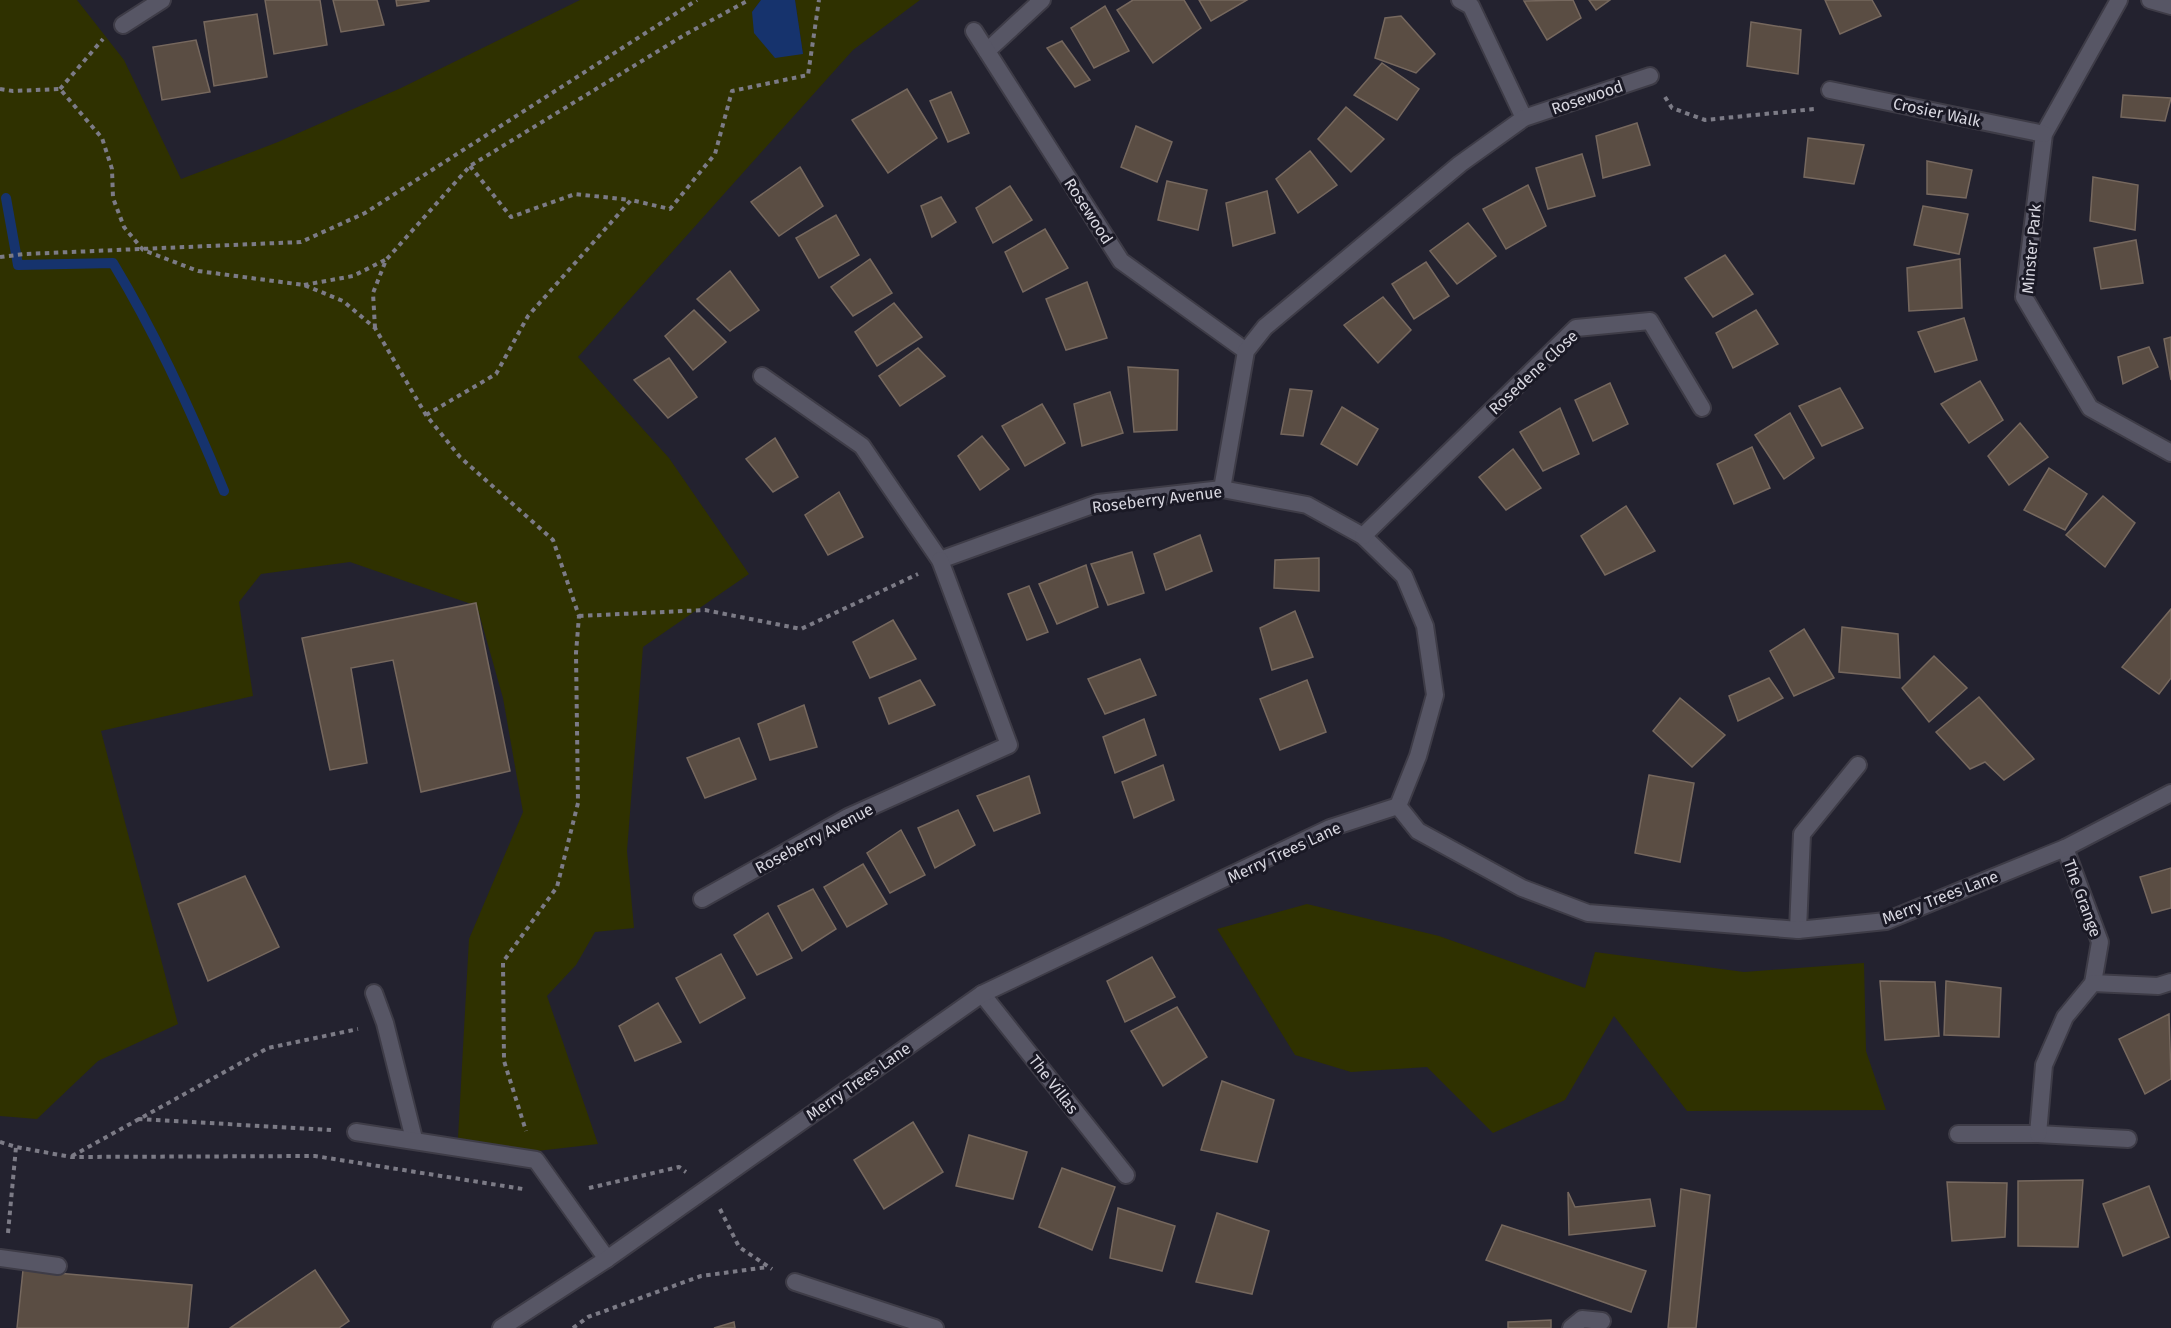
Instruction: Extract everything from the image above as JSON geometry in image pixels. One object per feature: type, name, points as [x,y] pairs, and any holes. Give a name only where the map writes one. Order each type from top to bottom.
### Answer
[{"type":"street","points":[[123,25],[162,0]]},
{"type":"street","points":[[987,51],[1042,0]]},
{"type":"street","points":[[1460,0],[1472,6],[1524,118]]},
{"type":"street","name":"Minster Park","points":[[2119,0],[2044,134],[2024,297],[2090,408],[2171,453]]},
{"type":"street","points":[[2150,0],[2171,6]]},
{"type":"street","name":"Rosewood","points":[[974,31],[1121,261],[1246,351]]},
{"type":"street","name":"Rosewood","points":[[1222,489],[1246,351],[1265,327],[1460,164],[1524,118],[1650,76]]},
{"type":"street","name":"Crosier Walk","points":[[1830,90],[2044,134]]},
{"type":"street","name":"Rosedene Close","points":[[1363,536],[1576,328],[1650,321],[1702,408]]},
{"type":"street","name":"Roseberry Avenue","points":[[702,899],[848,817],[1010,745],[940,560],[862,446],[762,376]]},
{"type":"street","name":"Roseberry Avenue","points":[[940,560],[1098,503],[1222,489],[1306,505],[1363,536],[1404,576],[1425,626],[1435,695],[1418,756],[1398,806]]},
{"type":"street","points":[[1798,930],[1802,834],[1858,765]]},
{"type":"street","name":"Merry Trees Lane","points":[[501,1328],[607,1259],[982,994],[1330,828],[1398,806],[1418,831],[1428,837],[1522,888],[1588,913],[1798,930],[1886,921],[2065,848],[2171,793]]},
{"type":"street","name":"The Grange","points":[[2038,1134],[2044,1065],[2065,1017],[2093,983],[2100,942],[2065,848]]},
{"type":"street","points":[[2093,983],[2158,986],[2171,982]]},
{"type":"street","points":[[374,993],[385,1023],[414,1139]]},
{"type":"street","name":"The Villas","points":[[982,994],[1126,1175]]},
{"type":"street","points":[[356,1132],[414,1139],[536,1160],[607,1259]]},
{"type":"street","points":[[1958,1134],[2038,1134],[2128,1139]]},
{"type":"street","points":[[3,1258],[58,1266]]},
{"type":"street","points":[[795,1282],[888,1321],[935,1328]]},
{"type":"street","points":[[1571,1328],[1582,1319],[1602,1321]]},
{"type":"path","points":[[0,257],[301,242],[365,213],[697,0]]},
{"type":"path","points":[[375,328],[374,293],[386,260],[470,166],[687,34],[749,0]]},
{"type":"path","points":[[470,166],[511,217],[575,194],[631,200],[670,208],[715,154],[732,91],[808,75],[819,0]]},
{"type":"path","points":[[0,88],[13,91],[60,88],[101,41],[123,25]]},
{"type":"path","points":[[1650,76],[1672,108],[1705,120],[1813,110],[1830,90]]},
{"type":"path","points":[[60,88],[102,138],[112,169],[112,198],[124,227],[143,250],[198,271],[304,285],[343,302],[375,328],[426,415],[460,457],[553,540],[579,616],[576,653],[578,803],[557,887],[503,962],[504,1061],[536,1160]]},
{"type":"path","points":[[426,415],[496,374],[528,316],[631,200]]},
{"type":"path","points":[[304,285],[353,276],[386,260]]},
{"type":"path","points":[[579,616],[705,610],[801,629],[904,582],[940,560]]},
{"type":"path","points":[[71,1157],[268,1048],[385,1023]]},
{"type":"path","points":[[137,1119],[356,1132]]},
{"type":"path","points":[[0,1142],[71,1157],[315,1156],[562,1194]]},
{"type":"path","points":[[3,1258],[16,1147]]},
{"type":"path","points":[[573,1328],[588,1317],[701,1276],[768,1267]]},
{"type":"shaded area","points":[[0,0],[77,0],[124,60],[181,179],[278,142],[401,88],[580,0],[761,0],[752,12],[803,54],[795,0],[920,0],[853,50],[578,357],[669,458],[749,574],[643,647],[627,851],[634,928],[595,932],[576,965],[547,996],[598,1144],[537,1151],[458,1138],[469,939],[523,812],[503,698],[477,606],[350,562],[261,574],[239,602],[253,696],[101,731],[178,1024],[98,1061],[37,1119],[0,1116]]},
{"type":"shaded area","points":[[1307,904],[1439,936],[1585,988],[1595,952],[1744,972],[1864,963],[1866,1051],[1886,1110],[1687,1111],[1614,1016],[1565,1100],[1493,1133],[1427,1067],[1351,1072],[1295,1055],[1217,929]]},
{"type":"water","points":[[761,0],[795,0],[803,54],[775,58],[754,33],[752,12]]},
{"type":"building","points":[[265,0],[320,0],[327,45],[274,54]]},
{"type":"building","points":[[333,0],[377,0],[384,25],[341,32]]},
{"type":"building","points":[[396,0],[429,0],[429,1],[397,6]]},
{"type":"building","points":[[1133,0],[1184,0],[1201,28],[1153,63],[1117,10]]},
{"type":"building","points":[[1199,0],[1247,0],[1211,21]]},
{"type":"building","points":[[1573,0],[1581,18],[1547,40],[1524,1]]},
{"type":"building","points":[[1589,0],[1610,0],[1596,10]]},
{"type":"building","points":[[1825,0],[1872,0],[1881,16],[1840,34]]},
{"type":"building","points":[[1105,6],[1129,51],[1094,68],[1071,28]]},
{"type":"building","points":[[257,14],[267,77],[214,86],[204,22]]},
{"type":"building","points":[[1401,16],[1435,54],[1416,73],[1375,58],[1385,18]]},
{"type":"building","points":[[1751,22],[1801,30],[1798,74],[1747,66]]},
{"type":"building","points":[[196,40],[210,92],[162,100],[153,47]]},
{"type":"building","points":[[1062,41],[1090,80],[1075,87],[1047,48]]},
{"type":"building","points":[[1382,63],[1419,89],[1397,120],[1354,95]]},
{"type":"building","points":[[907,89],[937,138],[888,173],[852,120]]},
{"type":"building","points":[[951,92],[969,133],[948,142],[930,101]]},
{"type":"building","points":[[2123,95],[2171,98],[2165,121],[2121,117]]},
{"type":"building","points":[[1346,107],[1384,139],[1351,172],[1318,139]]},
{"type":"building","points":[[1637,123],[1650,165],[1603,178],[1596,136]]},
{"type":"building","points":[[1136,126],[1172,142],[1157,182],[1121,167]]},
{"type":"building","points":[[1808,138],[1864,145],[1854,184],[1804,177]]},
{"type":"building","points":[[1310,151],[1337,185],[1298,213],[1276,179]]},
{"type":"building","points":[[1582,154],[1595,196],[1548,209],[1536,168]]},
{"type":"building","points":[[1927,161],[1972,170],[1966,198],[1927,194]]},
{"type":"building","points":[[800,167],[823,206],[779,236],[751,202]]},
{"type":"building","points":[[2093,177],[2138,185],[2135,230],[2090,221]]},
{"type":"building","points":[[1167,181],[1207,190],[1198,230],[1158,220]]},
{"type":"building","points":[[1528,185],[1546,226],[1506,249],[1483,209]]},
{"type":"building","points":[[1010,186],[1032,220],[993,243],[976,208]]},
{"type":"building","points":[[1267,191],[1275,233],[1233,246],[1226,203]]},
{"type":"building","points":[[941,197],[956,222],[932,237],[921,206]]},
{"type":"building","points":[[1923,206],[1968,214],[1959,254],[1914,245]]},
{"type":"building","points":[[836,215],[859,255],[819,278],[796,238]]},
{"type":"building","points":[[1468,223],[1496,256],[1457,284],[1430,251]]},
{"type":"building","points":[[1045,229],[1068,268],[1023,292],[1005,252]]},
{"type":"building","points":[[2136,240],[2143,283],[2101,289],[2094,248]]},
{"type":"building","points":[[1725,255],[1753,294],[1713,317],[1685,278]]},
{"type":"building","points":[[870,259],[892,293],[853,316],[831,287]]},
{"type":"building","points":[[1960,259],[1962,308],[1909,311],[1907,268]]},
{"type":"building","points":[[1426,262],[1449,296],[1414,319],[1392,284]]},
{"type":"building","points":[[730,271],[759,310],[730,331],[697,299]]},
{"type":"building","points":[[1087,282],[1107,338],[1066,350],[1046,299]]},
{"type":"building","points":[[1383,297],[1411,330],[1378,363],[1344,325]]},
{"type":"building","points":[[894,303],[922,337],[877,366],[855,332]]},
{"type":"building","points":[[694,310],[726,342],[693,370],[665,336]]},
{"type":"building","points":[[1756,310],[1778,344],[1733,368],[1716,333]]},
{"type":"building","points":[[1964,318],[1977,360],[1935,372],[1918,332]]},
{"type":"building","points":[[2171,337],[2171,380],[2164,339]]},
{"type":"building","points":[[2149,347],[2158,367],[2123,384],[2118,357]]},
{"type":"building","points":[[918,348],[945,376],[900,406],[879,376]]},
{"type":"building","points":[[669,358],[697,397],[668,418],[634,380]]},
{"type":"building","points":[[1128,367],[1178,370],[1177,430],[1134,432]]},
{"type":"building","points":[[1980,381],[2003,420],[1969,443],[1941,404]]},
{"type":"building","points":[[1610,383],[1628,424],[1593,441],[1575,400]]},
{"type":"building","points":[[1840,388],[1863,428],[1822,446],[1799,406]]},
{"type":"building","points":[[1290,389],[1312,391],[1303,436],[1281,434]]},
{"type":"building","points":[[1110,392],[1123,433],[1082,446],[1074,404]]},
{"type":"building","points":[[1042,404],[1065,443],[1025,466],[1002,426]]},
{"type":"building","points":[[1342,407],[1378,429],[1357,465],[1321,444]]},
{"type":"building","points":[[1560,408],[1579,454],[1543,471],[1520,432]]},
{"type":"building","points":[[1790,413],[1814,458],[1784,479],[1755,435]]},
{"type":"building","points":[[2020,423],[2048,457],[2009,485],[1988,456]]},
{"type":"building","points":[[982,436],[1009,469],[980,490],[958,456]]},
{"type":"building","points":[[775,438],[798,477],[773,492],[746,459]]},
{"type":"building","points":[[1752,447],[1770,488],[1734,504],[1717,464]]},
{"type":"building","points":[[1513,449],[1541,488],[1506,510],[1479,477]]},
{"type":"building","points":[[2049,468],[2087,494],[2065,530],[2024,510]]},
{"type":"building","points":[[839,492],[863,537],[828,555],[805,515]]},
{"type":"building","points":[[2103,496],[2135,523],[2105,567],[2066,535]]},
{"type":"building","points":[[1626,506],[1655,551],[1605,575],[1581,536]]},
{"type":"building","points":[[1200,535],[1212,571],[1166,590],[1154,554]]},
{"type":"building","points":[[1132,552],[1144,593],[1108,605],[1091,564]]},
{"type":"building","points":[[1319,558],[1319,591],[1274,588],[1275,560]]},
{"type":"building","points":[[1086,565],[1098,607],[1057,624],[1039,584]]},
{"type":"building","points":[[1029,586],[1048,632],[1027,640],[1008,594]]},
{"type":"building","points":[[476,603],[510,771],[421,792],[393,660],[351,668],[367,763],[330,770],[302,638]]},
{"type":"building","points":[[2171,609],[2171,678],[2159,694],[2122,667]]},
{"type":"building","points":[[1295,611],[1313,657],[1272,670],[1260,628]]},
{"type":"building","points":[[893,620],[916,659],[870,678],[853,642]]},
{"type":"building","points":[[1842,627],[1898,634],[1900,678],[1839,672]]},
{"type":"building","points":[[1804,629],[1834,678],[1794,696],[1770,651]]},
{"type":"building","points":[[1934,656],[1967,688],[1929,722],[1902,688]]},
{"type":"building","points":[[1140,659],[1156,695],[1105,714],[1088,679]]},
{"type":"building","points":[[1769,678],[1783,698],[1738,721],[1729,696]]},
{"type":"building","points":[[920,680],[935,705],[889,724],[879,698]]},
{"type":"building","points":[[1307,680],[1326,732],[1280,750],[1260,699]]},
{"type":"building","points":[[1979,697],[2034,759],[2004,780],[1985,762],[1970,769],[1936,732]]},
{"type":"building","points":[[1680,698],[1725,735],[1692,767],[1653,731]]},
{"type":"building","points":[[804,705],[817,747],[770,760],[758,724]]},
{"type":"building","points":[[1144,719],[1156,755],[1115,773],[1103,737]]},
{"type":"building","points":[[739,738],[756,779],[705,798],[687,758]]},
{"type":"building","points":[[1163,765],[1174,800],[1134,818],[1122,782]]},
{"type":"building","points":[[1649,775],[1694,783],[1680,862],[1635,853]]},
{"type":"building","points":[[1029,776],[1040,813],[994,831],[977,796]]},
{"type":"building","points":[[958,810],[975,845],[935,868],[918,828]]},
{"type":"building","points":[[901,830],[925,875],[890,893],[867,853]]},
{"type":"building","points":[[863,864],[887,904],[847,927],[824,887]]},
{"type":"building","points":[[2171,868],[2171,908],[2152,913],[2140,877]]},
{"type":"building","points":[[245,876],[279,947],[208,981],[178,904]]},
{"type":"building","points":[[813,889],[836,929],[802,951],[778,906]]},
{"type":"building","points":[[768,913],[792,958],[757,975],[734,935]]},
{"type":"building","points":[[721,954],[745,998],[700,1023],[676,978]]},
{"type":"building","points":[[1152,957],[1175,997],[1125,1022],[1107,981]]},
{"type":"building","points":[[1880,981],[1935,982],[1939,1036],[1885,1040]]},
{"type":"building","points":[[1946,981],[2001,988],[1999,1037],[1944,1035]]},
{"type":"building","points":[[658,1003],[681,1042],[635,1061],[619,1026]]},
{"type":"building","points":[[1177,1007],[1207,1057],[1163,1086],[1131,1031]]},
{"type":"building","points":[[2169,1014],[2171,1079],[2145,1094],[2119,1039]]},
{"type":"building","points":[[1222,1081],[1274,1100],[1257,1162],[1201,1150]]},
{"type":"building","points":[[913,1122],[943,1172],[884,1209],[854,1160]]},
{"type":"building","points":[[969,1135],[1027,1152],[1013,1199],[956,1186]]},
{"type":"building","points":[[1062,1168],[1115,1187],[1092,1250],[1039,1227]]},
{"type":"building","points":[[2083,1180],[2078,1247],[2018,1246],[2018,1181]]},
{"type":"building","points":[[1947,1182],[2007,1183],[2005,1237],[1952,1241]]},
{"type":"building","points":[[2149,1186],[2169,1237],[2123,1256],[2103,1204]]},
{"type":"building","points":[[1681,1189],[1710,1195],[1696,1328],[1668,1328]]},
{"type":"building","points":[[1568,1192],[1575,1207],[1650,1199],[1655,1226],[1569,1235]]},
{"type":"building","points":[[1118,1208],[1175,1226],[1162,1271],[1110,1258]]},
{"type":"building","points":[[1217,1213],[1269,1231],[1252,1294],[1196,1282]]},
{"type":"building","points":[[1502,1225],[1646,1271],[1631,1312],[1486,1260]]},
{"type":"building","points":[[23,1270],[192,1285],[188,1328],[17,1328]]},
{"type":"building","points":[[315,1270],[349,1321],[339,1328],[230,1328]]},
{"type":"building","points":[[1551,1320],[1551,1328],[1508,1328],[1508,1322]]},
{"type":"building","points":[[734,1322],[735,1328],[714,1328]]},
{"type":"waterway","points":[[6,198],[18,265],[113,263],[173,375],[224,491]]}]
